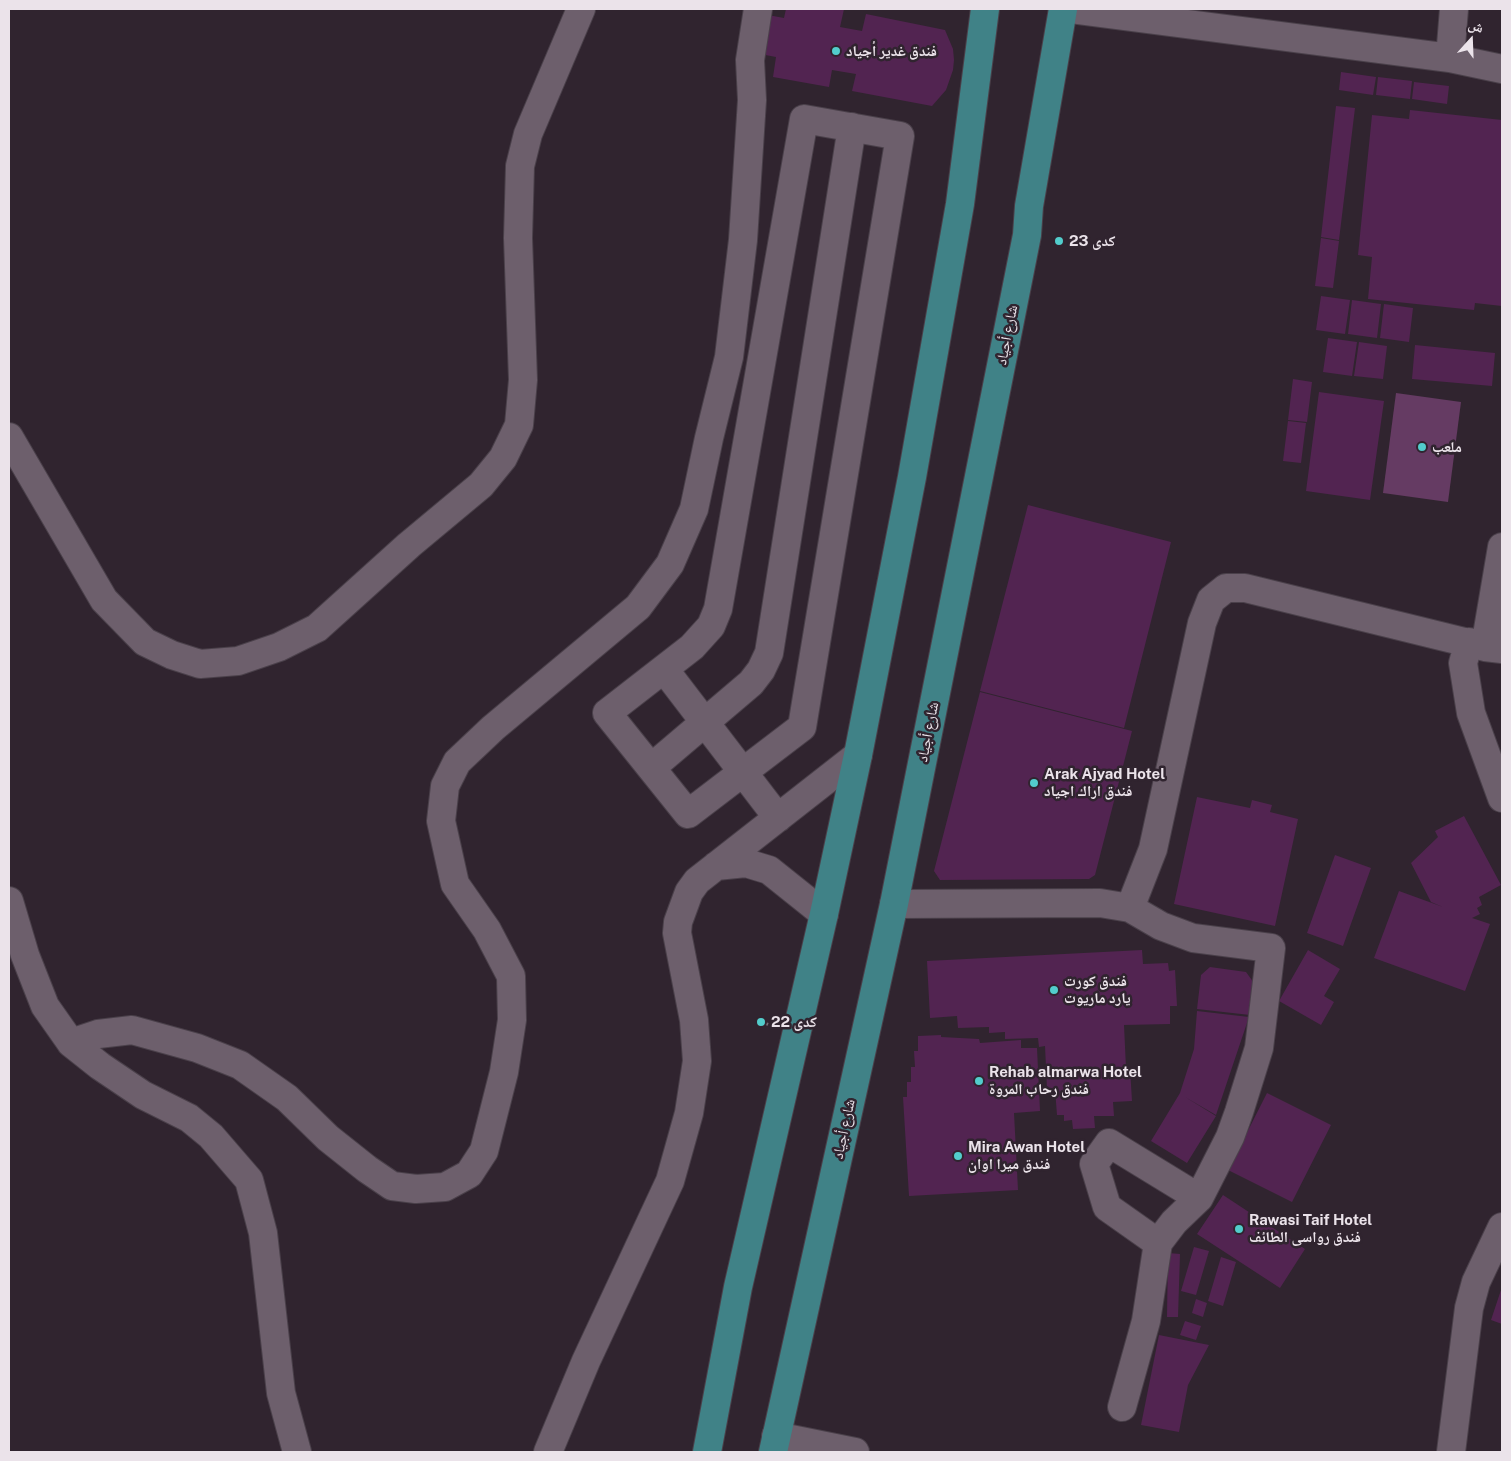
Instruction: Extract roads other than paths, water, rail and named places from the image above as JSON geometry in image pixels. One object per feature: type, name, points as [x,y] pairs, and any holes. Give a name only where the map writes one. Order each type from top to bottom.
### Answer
[{"type":"main road","points":[[707,1452],[738,1287],[824,914],[858,755],[910,487],[959,214],[986,9]]},
{"type":"main road","name":"شارع أجياد","points":[[775,1444],[894,904],[1027,235],[1029,206],[1063,9]]},
{"type":"street","points":[[9,437],[104,600],[145,642],[172,655],[200,664],[210,664],[238,661],[279,647],[317,628],[409,544],[481,485],[503,458],[519,425],[523,380],[518,238],[520,166],[528,134],[581,9]]},
{"type":"street","points":[[71,1043],[98,1034],[132,1030],[196,1048],[240,1065],[287,1098],[328,1138],[367,1170],[392,1186],[416,1189],[445,1187],[469,1174],[484,1151],[504,1072],[512,1020],[511,976],[486,930],[455,884],[441,821],[445,786],[457,762],[492,728],[638,607],[670,564],[694,509],[729,357],[744,240],[752,100],[750,60],[758,9]]},
{"type":"street","points":[[1071,9],[1450,58],[1502,68]]},
{"type":"street","points":[[1450,58],[1454,9]]},
{"type":"street","points":[[804,118],[852,127],[900,136],[802,727],[688,814],[606,714],[692,647],[711,626],[718,609],[804,118]]},
{"type":"street","points":[[651,768],[752,683],[769,653],[852,127]]},
{"type":"street","points":[[1502,547],[1486,646],[1463,663],[1472,713],[1502,798]]},
{"type":"street","points":[[1130,908],[1153,849],[1202,622],[1210,600],[1226,588],[1245,588],[1486,646]]},
{"type":"street","points":[[664,669],[778,818]]},
{"type":"street","points":[[548,1452],[586,1361],[670,1181],[689,1112],[697,1061],[694,1020],[677,933],[678,922],[689,892],[698,881],[716,866],[858,755]]},
{"type":"street","points":[[716,866],[746,863],[769,870],[824,914]]},
{"type":"street","points":[[9,900],[25,954],[45,1006],[71,1043],[100,1066],[143,1095],[189,1118],[211,1136],[248,1180],[263,1233],[281,1393],[297,1452]]},
{"type":"street","points":[[894,904],[1100,903],[1130,908],[1161,926],[1193,938],[1271,948],[1259,1048],[1230,1137],[1199,1198],[1174,1222],[1158,1242],[1146,1321],[1122,1407]]},
{"type":"street","points":[[1158,1242],[1107,1207],[1094,1164],[1109,1143],[1199,1198]]},
{"type":"street","points":[[1451,1452],[1470,1308],[1476,1282],[1502,1227]]},
{"type":"street","points":[[775,1444],[855,1452]]},
{"type":"place","name":"فندق غدير أجياد","points":[[836,51]]},
{"type":"place","name":"كدى 23","points":[[1059,241]]},
{"type":"place","name":"ملعب","points":[[1422,447]]},
{"type":"place","name":"Arak Ajyad Hotel فندق اراك اجياد","points":[[1034,783]]},
{"type":"place","name":"فندق كورت يارد ماريوت","points":[[1054,990]]},
{"type":"place","name":"كدى 22","points":[[761,1022]]},
{"type":"place","name":"Rehab almarwa Hotel فندق رحاب المروة","points":[[979,1081]]},
{"type":"place","name":"Mira Awan Hotel فندق ميرا اوان","points":[[958,1156]]},
{"type":"place","name":"Rawasi Taif Hotel فندق رواسى الطائف","points":[[1239,1229]]}]
